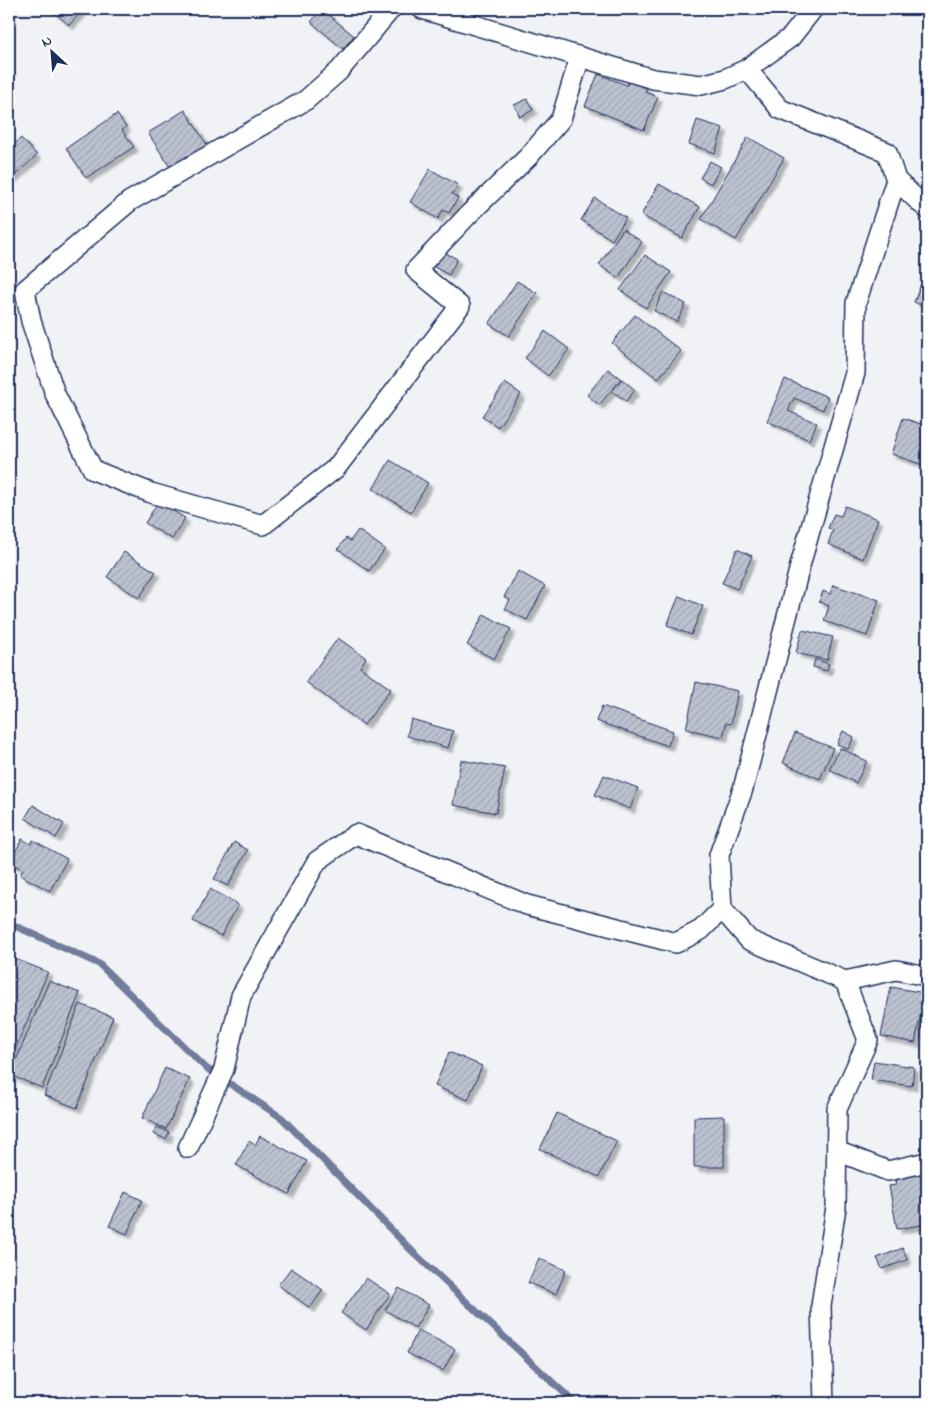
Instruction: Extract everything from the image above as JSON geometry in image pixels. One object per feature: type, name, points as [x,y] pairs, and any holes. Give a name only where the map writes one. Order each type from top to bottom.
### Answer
[{"type":"street","points":[[391,9],[339,71],[306,100],[130,201],[25,290],[31,321],[55,394],[93,470],[151,493],[263,525],[336,468],[460,306],[416,270],[470,213],[529,156],[561,119],[580,57]]},
{"type":"street","points":[[422,9],[653,78],[701,85],[725,79],[747,69],[791,37],[813,9]]},
{"type":"street","points":[[747,69],[780,110],[888,152],[896,180],[927,209]]},
{"type":"street","points":[[896,180],[856,303],[855,373],[800,562],[743,789],[720,856],[722,909],[749,940],[844,981],[896,970],[927,976]]},
{"type":"street","points":[[188,1148],[224,1069],[241,996],[317,861],[356,834],[526,905],[676,943],[701,930],[722,909]]},
{"type":"street","points":[[824,1403],[821,1306],[836,1207],[836,1109],[868,1040],[844,981]]},
{"type":"street","points":[[837,1151],[888,1171],[927,1162]]},
{"type":"building","points":[[50,9],[84,9],[69,25]]},
{"type":"building","points":[[322,9],[354,36],[343,49],[311,22]]},
{"type":"building","points":[[598,74],[627,85],[629,81],[647,88],[645,92],[658,97],[644,130],[585,106]]},
{"type":"building","points":[[527,99],[533,110],[520,117],[514,105]]},
{"type":"building","points":[[185,110],[209,148],[172,170],[148,133]]},
{"type":"building","points":[[117,114],[126,127],[122,130],[134,147],[86,178],[66,148]]},
{"type":"building","points":[[697,120],[723,128],[715,153],[689,144]]},
{"type":"building","points":[[748,137],[784,158],[736,240],[701,219]]},
{"type":"building","points":[[21,138],[37,155],[12,178],[9,175],[9,149]]},
{"type":"building","points":[[710,161],[721,167],[711,184],[700,178]]},
{"type":"building","points":[[430,169],[458,185],[452,194],[458,198],[449,213],[443,210],[438,219],[410,202]]},
{"type":"building","points":[[659,184],[700,207],[682,238],[641,215]]},
{"type":"building","points":[[595,198],[626,218],[612,240],[581,220]]},
{"type":"building","points":[[623,229],[642,242],[618,278],[599,265]]},
{"type":"building","points":[[442,251],[457,259],[449,275],[434,267]]},
{"type":"building","points":[[645,255],[671,272],[646,308],[620,290]]},
{"type":"building","points":[[517,281],[537,293],[509,336],[489,324]]},
{"type":"building","points":[[921,284],[927,286],[927,308],[914,302]]},
{"type":"building","points":[[663,292],[686,304],[677,322],[654,311]]},
{"type":"building","points":[[635,315],[681,351],[658,379],[612,343]]},
{"type":"building","points":[[545,331],[569,349],[548,376],[525,358]]},
{"type":"building","points":[[608,369],[621,379],[599,405],[587,395]]},
{"type":"building","points":[[622,379],[635,390],[626,401],[612,391]]},
{"type":"building","points":[[785,379],[828,397],[823,410],[794,398],[788,411],[817,423],[809,440],[767,421]]},
{"type":"building","points":[[505,383],[521,394],[498,427],[482,416]]},
{"type":"building","points":[[903,418],[927,426],[927,452],[923,465],[891,454]]},
{"type":"building","points":[[390,460],[428,483],[411,512],[373,489]]},
{"type":"building","points":[[158,502],[185,518],[172,539],[145,523]]},
{"type":"building","points":[[845,506],[878,519],[863,559],[828,544],[833,530],[828,528],[834,514],[841,516]]},
{"type":"building","points":[[358,530],[385,549],[369,571],[338,549],[346,538],[350,541]]},
{"type":"building","points":[[737,549],[752,556],[737,589],[722,583]]},
{"type":"building","points":[[124,552],[156,572],[139,598],[107,577]]},
{"type":"building","points":[[518,571],[545,586],[527,620],[505,609],[510,600],[504,597]]},
{"type":"building","points":[[833,585],[879,600],[867,636],[824,621],[829,606],[819,602],[823,591],[830,594]]},
{"type":"building","points":[[679,596],[703,606],[691,635],[667,625]]},
{"type":"building","points":[[484,614],[511,629],[494,659],[467,645]]},
{"type":"building","points":[[802,630],[833,637],[827,660],[796,653]]},
{"type":"building","points":[[338,638],[366,658],[360,667],[391,689],[364,725],[306,682]]},
{"type":"building","points":[[815,659],[829,664],[827,671],[813,667]]},
{"type":"building","points":[[696,682],[738,691],[731,724],[726,723],[723,737],[686,729]]},
{"type":"building","points":[[602,706],[673,731],[668,746],[596,721]]},
{"type":"building","points":[[411,719],[453,731],[448,748],[407,736]]},
{"type":"building","points":[[843,731],[854,737],[848,749],[837,744]]},
{"type":"building","points":[[795,733],[833,748],[820,779],[783,763]]},
{"type":"building","points":[[840,748],[867,761],[856,783],[829,769]]},
{"type":"building","points":[[461,760],[505,768],[496,813],[453,805]]},
{"type":"building","points":[[604,775],[638,788],[630,809],[595,795]]},
{"type":"building","points":[[33,805],[64,824],[56,838],[25,818]]},
{"type":"building","points":[[22,839],[31,844],[33,840],[67,859],[50,891],[20,875],[23,870],[10,862]]},
{"type":"building","points":[[234,842],[248,850],[228,886],[214,879]]},
{"type":"building","points":[[210,889],[238,905],[221,936],[193,921]]},
{"type":"building","points":[[13,958],[48,972],[11,1059],[9,1058],[9,969]]},
{"type":"building","points":[[49,981],[80,993],[42,1088],[10,1075]]},
{"type":"building","points":[[891,987],[925,993],[915,1043],[881,1036]]},
{"type":"building","points":[[80,1004],[113,1017],[77,1108],[44,1095]]},
{"type":"building","points":[[927,1036],[927,1080],[926,1080]]},
{"type":"building","points":[[449,1052],[482,1066],[468,1100],[435,1086]]},
{"type":"building","points":[[874,1061],[914,1067],[912,1086],[871,1080]]},
{"type":"building","points":[[165,1068],[190,1079],[166,1129],[142,1118]]},
{"type":"building","points":[[923,1098],[927,1098],[927,1132],[924,1132]]},
{"type":"building","points":[[557,1113],[617,1141],[599,1177],[540,1149]]},
{"type":"building","points":[[724,1116],[724,1167],[694,1167],[694,1117]]},
{"type":"building","points":[[157,1127],[169,1132],[166,1139],[153,1134]]},
{"type":"building","points":[[260,1136],[307,1161],[289,1194],[236,1165],[249,1141],[255,1145]]},
{"type":"building","points":[[922,1174],[922,1177],[927,1177],[927,1224],[897,1229],[889,1186],[896,1185],[895,1179]]},
{"type":"building","points":[[125,1192],[142,1200],[127,1234],[109,1226]]},
{"type":"building","points":[[903,1248],[907,1260],[882,1269],[877,1258]]},
{"type":"building","points":[[539,1258],[566,1270],[556,1294],[528,1283]]},
{"type":"building","points":[[291,1268],[323,1290],[310,1308],[278,1285]]},
{"type":"building","points":[[366,1278],[390,1294],[366,1330],[341,1313]]},
{"type":"building","points":[[399,1288],[429,1305],[415,1328],[385,1310]]},
{"type":"building","points":[[418,1330],[455,1349],[443,1371],[407,1353]]},
{"type":"waterway","points":[[9,923],[99,964],[206,1068],[282,1118],[412,1251],[575,1403]]}]
